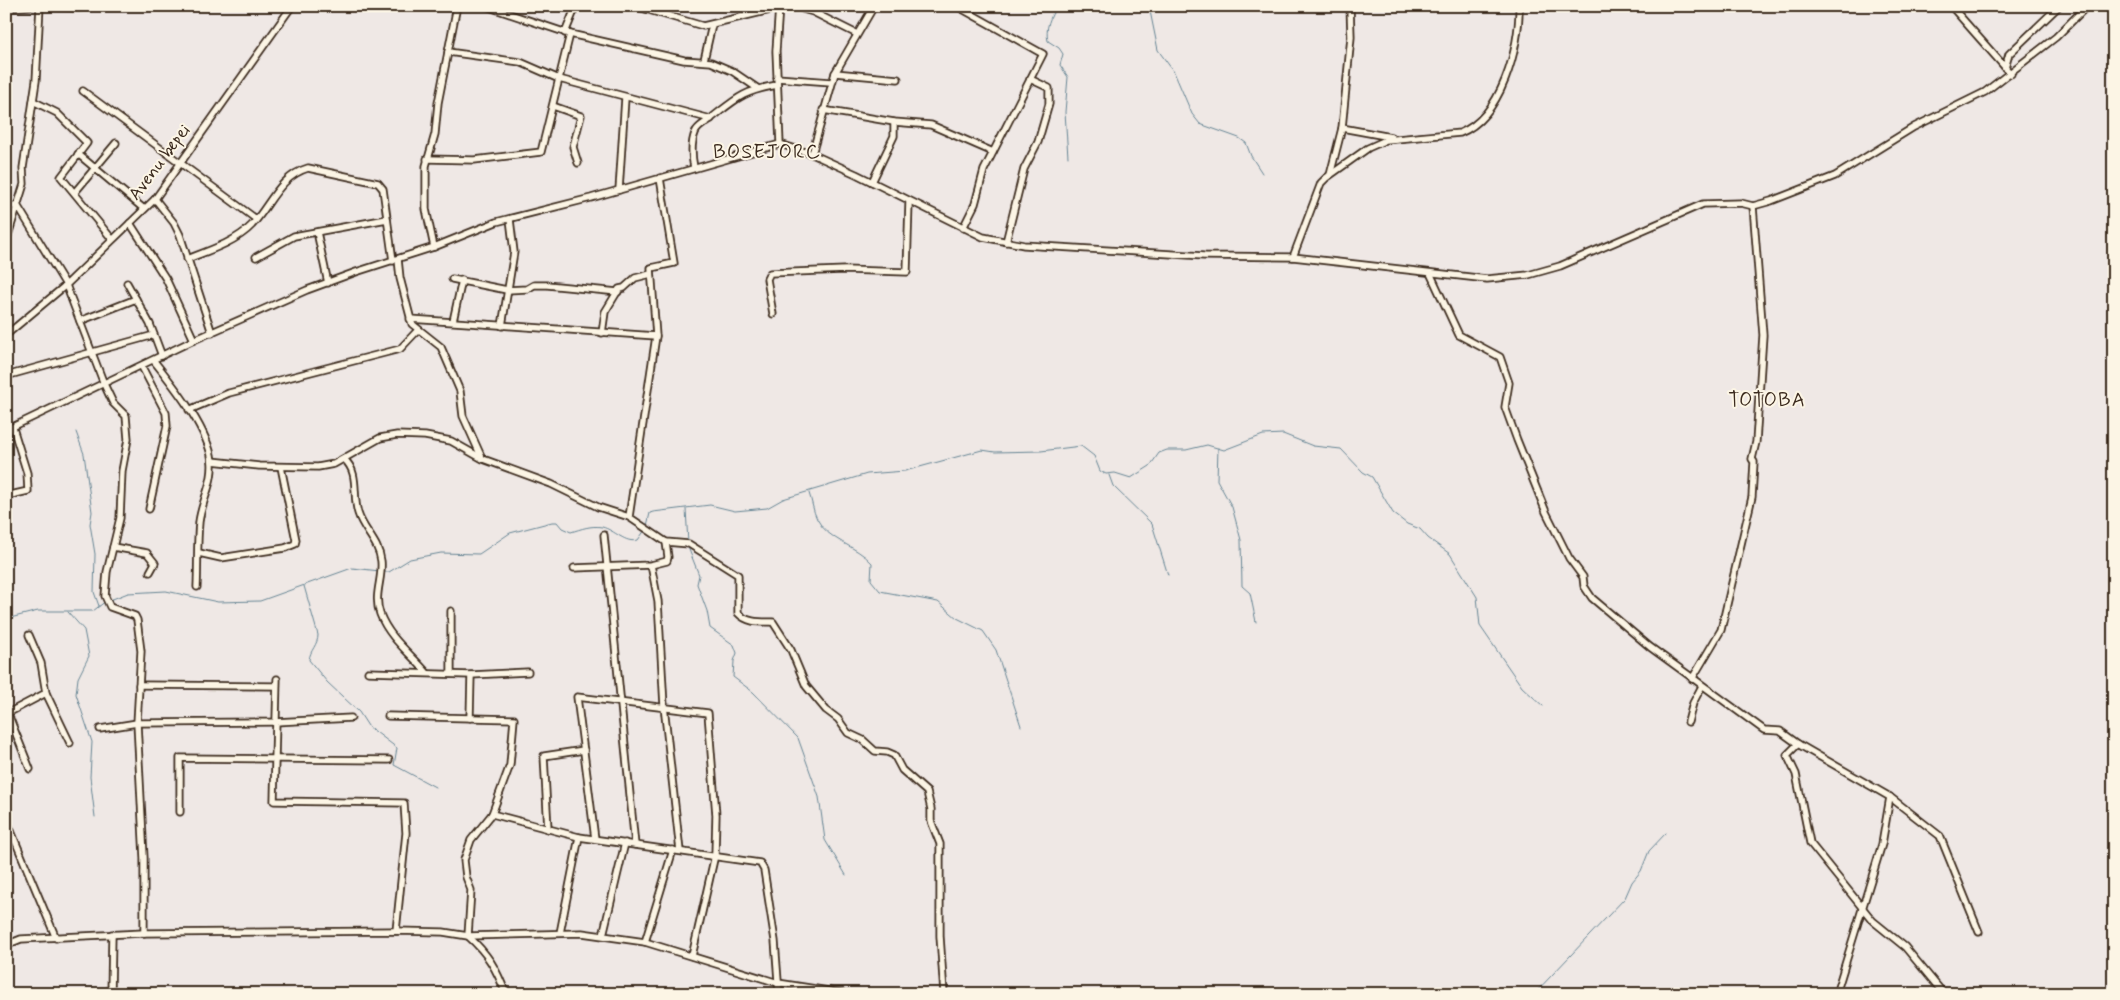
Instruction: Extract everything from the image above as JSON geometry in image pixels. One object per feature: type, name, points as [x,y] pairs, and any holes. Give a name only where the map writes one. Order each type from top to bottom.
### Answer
[{"type":"street","points":[[6,8],[31,6]]},
{"type":"street","points":[[6,242],[24,184],[23,168],[34,101],[40,6]]},
{"type":"street","points":[[50,6],[98,6]]},
{"type":"street","name":"Avenu bepei","points":[[6,335],[66,285],[154,198],[292,6]]},
{"type":"street","points":[[434,248],[426,210],[427,159],[435,134],[438,103],[457,6]]},
{"type":"street","points":[[486,6],[506,9],[568,34],[684,60],[704,60],[732,71],[757,88]]},
{"type":"street","points":[[427,159],[474,160],[541,152],[576,6]]},
{"type":"street","points":[[635,6],[652,8],[703,26],[779,7],[814,9],[857,34]]},
{"type":"street","points":[[812,154],[831,82],[874,6]]},
{"type":"street","points":[[957,6],[1043,54],[984,170],[975,204],[963,228]]},
{"type":"street","points":[[1330,175],[1342,128],[1351,36],[1350,6]]},
{"type":"street","points":[[1342,128],[1395,138],[1460,133],[1469,129],[1489,112],[1507,73],[1518,29],[1519,6]]},
{"type":"street","points":[[1951,6],[2011,74]]},
{"type":"street","points":[[2005,68],[2009,54],[2059,6]]},
{"type":"street","points":[[6,430],[142,367],[194,340],[328,282],[434,248],[510,218],[619,190],[780,144],[812,154],[983,237],[1006,242],[1024,245],[1204,256],[1293,257],[1487,280],[1528,275],[1560,266],[1703,204],[1741,203],[1753,206],[1835,176],[1914,127],[1985,92],[2011,74],[2056,37],[2087,6]]},
{"type":"street","points":[[779,7],[776,51],[780,144]]},
{"type":"street","points":[[704,60],[712,25]]},
{"type":"street","points":[[448,52],[520,62],[559,79],[625,98],[711,119]]},
{"type":"street","points":[[835,73],[898,79]]},
{"type":"street","points":[[777,78],[831,82]]},
{"type":"street","points":[[1006,242],[1024,169],[1038,142],[1048,104],[1049,88],[1030,79]]},
{"type":"street","points":[[694,168],[692,158],[694,133],[728,103],[757,88],[777,85]]},
{"type":"street","points":[[83,91],[256,219]]},
{"type":"street","points":[[619,190],[625,98]]},
{"type":"street","points":[[34,101],[57,113],[87,143],[61,177],[112,239]]},
{"type":"street","points":[[553,106],[581,116],[573,146],[578,163]]},
{"type":"street","points":[[823,110],[894,122],[931,125],[993,152]]},
{"type":"street","points":[[872,182],[894,136],[894,122]]},
{"type":"street","points":[[1293,257],[1321,183],[1368,148],[1395,138]]},
{"type":"street","points":[[75,192],[116,143]]},
{"type":"street","points":[[78,154],[144,209]]},
{"type":"street","points":[[187,259],[219,246],[251,226],[286,180],[299,170],[308,168],[378,183],[383,189],[395,260],[410,319],[418,330],[441,347],[460,391],[463,416],[483,459]]},
{"type":"street","points":[[629,517],[656,336],[651,268],[674,263],[660,178]]},
{"type":"street","points":[[154,198],[174,222],[212,333]]},
{"type":"street","points":[[773,314],[767,279],[770,273],[846,270],[907,272],[908,202]]},
{"type":"street","points":[[6,207],[17,205]]},
{"type":"street","points":[[17,205],[66,285],[104,384],[113,403],[126,416],[128,439],[122,471],[119,526],[107,572],[105,596],[110,607],[135,616],[137,620],[140,651],[137,723],[144,858],[144,933]]},
{"type":"street","points":[[1692,679],[1720,630],[1752,498],[1754,462],[1752,459],[1756,442],[1763,335],[1753,206]]},
{"type":"street","points":[[502,326],[514,252],[510,218]]},
{"type":"street","points":[[256,257],[294,236],[387,219]]},
{"type":"street","points":[[130,223],[166,279],[194,340]]},
{"type":"street","points":[[317,232],[328,282]]},
{"type":"street","points":[[1430,273],[1459,335],[1500,357],[1509,383],[1505,407],[1517,440],[1546,512],[1569,558],[1583,577],[1584,586],[1592,598],[1629,630],[1692,679],[1764,730],[1780,731],[1798,744],[1890,797],[1940,836],[1979,932]]},
{"type":"street","points":[[602,333],[605,312],[618,292],[635,278],[651,274]]},
{"type":"street","points":[[452,278],[507,290],[527,290],[534,285],[547,285],[618,292]]},
{"type":"street","points":[[453,322],[462,280]]},
{"type":"street","points":[[127,283],[154,335],[162,356]]},
{"type":"street","points":[[80,321],[136,299]]},
{"type":"street","points":[[410,319],[656,336]]},
{"type":"street","points":[[189,410],[229,393],[400,349],[418,330]]},
{"type":"street","points":[[6,376],[93,354],[154,335]]},
{"type":"street","points":[[154,361],[189,410],[208,445],[212,461],[211,485],[199,521],[197,586]]},
{"type":"street","points":[[142,367],[166,413],[167,426],[149,509]]},
{"type":"street","points":[[6,496],[28,491],[27,473],[13,428]]},
{"type":"street","points":[[212,461],[318,467],[344,459],[380,438],[397,435],[425,436],[451,441],[483,459],[551,484],[598,507],[629,517],[666,542],[689,544],[738,575],[738,613],[742,618],[753,621],[773,622],[791,650],[806,686],[826,710],[838,719],[848,733],[863,740],[875,750],[894,755],[902,770],[927,792],[931,809],[931,821],[937,832],[940,844],[939,889],[944,994]]},
{"type":"street","points":[[344,459],[351,466],[354,475],[358,514],[380,552],[382,562],[377,596],[380,614],[397,643],[411,653],[427,674]]},
{"type":"street","points":[[199,553],[221,558],[285,548],[295,544],[296,540],[281,466]]},
{"type":"street","points":[[604,535],[635,845]]},
{"type":"street","points":[[574,568],[651,565],[667,561],[666,542]]},
{"type":"street","points":[[114,548],[147,553],[155,563],[150,572]]},
{"type":"street","points":[[651,565],[658,601],[664,706],[680,851]]},
{"type":"street","points":[[451,611],[451,674]]},
{"type":"street","points":[[29,635],[40,663],[46,693],[70,743]]},
{"type":"street","points":[[368,672],[471,675],[528,672]]},
{"type":"street","points":[[470,718],[471,675]]},
{"type":"street","points":[[139,686],[276,682],[274,801],[404,803],[406,833],[396,932]]},
{"type":"street","points":[[1688,722],[1702,686]]},
{"type":"street","points":[[30,769],[7,712],[46,693]]},
{"type":"street","points":[[594,839],[577,697],[664,706],[708,713],[716,815],[715,855],[692,956]]},
{"type":"street","points":[[388,716],[514,719],[510,765],[492,814],[472,840],[464,860],[470,890],[468,936],[484,951],[496,968],[506,994]]},
{"type":"street","points":[[100,730],[137,723],[275,722],[351,718]]},
{"type":"street","points":[[1798,744],[1787,755],[1796,774],[1810,843],[1873,921],[1905,948],[1944,994]]},
{"type":"street","points":[[548,829],[544,756],[584,750]]},
{"type":"street","points":[[180,812],[180,758],[389,760]]},
{"type":"street","points":[[1836,994],[1864,909],[1882,844],[1890,797]]},
{"type":"street","points":[[492,814],[579,837],[715,855],[760,863],[764,870],[775,941],[779,994]]},
{"type":"street","points":[[6,819],[56,938]]},
{"type":"street","points":[[560,932],[579,837]]},
{"type":"street","points":[[603,935],[625,843]]},
{"type":"street","points":[[645,942],[673,850]]},
{"type":"street","points":[[6,945],[21,939],[144,933],[443,932],[468,936],[560,932],[603,935],[645,942],[778,983],[848,994]]},
{"type":"street","points":[[110,994],[112,934]]},
{"type":"waterway","points":[[1057,6],[1052,14],[1047,36],[1048,41],[1059,48],[1063,54],[1060,65],[1068,77],[1065,112],[1068,157]]},
{"type":"waterway","points":[[1149,6],[1158,50],[1174,72],[1192,114],[1200,124],[1239,138],[1246,143],[1251,156],[1262,173]]},
{"type":"waterway","points":[[76,432],[84,454],[92,512],[90,524],[95,554],[94,592],[99,606]]},
{"type":"waterway","points":[[647,526],[650,513],[653,512],[710,505],[735,511],[767,508],[783,499],[867,474],[905,471],[982,450],[995,452],[1041,451],[1081,446],[1094,456],[1100,471],[1106,474],[1115,473],[1131,478],[1150,466],[1159,453],[1167,450],[1186,450],[1207,445],[1224,450],[1263,435],[1283,434],[1313,446],[1341,449],[1363,472],[1372,477],[1393,513],[1407,524],[1420,529],[1428,538],[1450,554],[1477,597],[1480,626],[1522,687],[1543,706]]},
{"type":"waterway","points":[[1218,448],[1217,480],[1232,507],[1241,540],[1242,586],[1250,593],[1256,622]]},
{"type":"waterway","points":[[1109,475],[1113,486],[1152,524],[1168,575]]},
{"type":"waterway","points":[[809,493],[817,519],[828,533],[872,563],[871,580],[880,591],[938,602],[957,618],[983,631],[996,650],[1021,726]]},
{"type":"waterway","points":[[686,509],[688,543]]},
{"type":"waterway","points":[[384,572],[389,572],[410,559],[441,553],[479,554],[510,533],[552,522],[557,522],[562,528],[571,532],[590,527],[602,527],[633,541],[638,540],[645,530]]},
{"type":"waterway","points":[[688,547],[699,575],[697,584],[707,611],[710,628],[734,645],[737,653],[734,661],[733,677],[753,692],[798,738],[819,797],[825,840],[846,875]]},
{"type":"waterway","points":[[110,600],[128,593],[166,591],[218,602],[260,601],[352,568],[380,571]]},
{"type":"waterway","points":[[304,586],[318,635],[309,660],[327,682],[359,712],[368,726],[397,748],[394,765],[435,787]]},
{"type":"waterway","points":[[6,619],[38,611],[93,611],[106,601]]},
{"type":"waterway","points":[[68,612],[84,630],[89,656],[78,678],[76,694],[92,742],[90,777],[95,817]]},
{"type":"waterway","points":[[1534,994],[1625,898],[1632,882],[1641,871],[1649,851],[1666,833]]},
{"type":"waterway","points":[[326,990],[327,994]]},
{"type":"district","name":"BOSEJORC","points":[[767,151]]},
{"type":"district","name":"TOTOBA","points":[[1767,399]]}]
